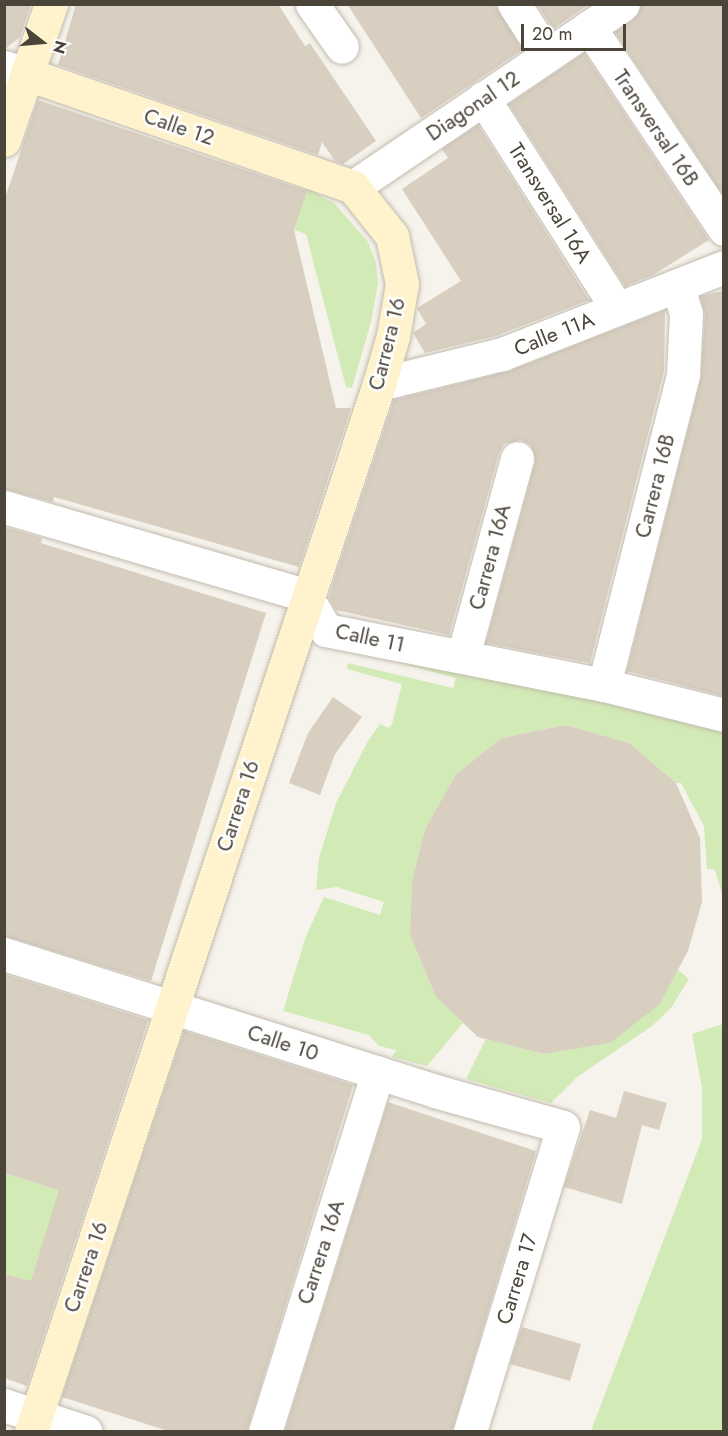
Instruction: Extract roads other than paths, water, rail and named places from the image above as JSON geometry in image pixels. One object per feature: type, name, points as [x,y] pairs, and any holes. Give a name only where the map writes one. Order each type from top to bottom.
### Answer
[{"type":"street","points":[[4,140],[16,70],[51,4]]},
{"type":"street","points":[[312,4],[342,47]]},
{"type":"street","points":[[514,4],[547,55]]},
{"type":"street","name":"Diagonal 12","points":[[353,187],[622,4]]},
{"type":"street","name":"Transversal 16B","points":[[589,27],[723,229]]},
{"type":"street","name":"Calle 12","points":[[16,70],[353,187]]},
{"type":"street","name":"Transversal 16A","points":[[483,98],[617,308]]},
{"type":"street","name":"Carrera 16","points":[[33,1423],[173,1008],[305,595],[379,384],[393,336],[402,284],[392,236],[353,187]]},
{"type":"street","name":"Calle 11A","points":[[379,384],[502,354],[723,267]]},
{"type":"street","name":"Carrera 16B","points":[[604,685],[683,374],[686,314],[678,286]]},
{"type":"street","name":"Carrera 16A","points":[[463,656],[517,458]]},
{"type":"street","points":[[4,507],[305,595]]},
{"type":"street","name":"Calle 11","points":[[305,595],[326,630],[604,685],[723,715]]},
{"type":"street","name":"Calle 10","points":[[4,954],[378,1072],[563,1127]]},
{"type":"street","name":"Carrera 16A","points":[[265,1431],[378,1072]]},
{"type":"street","name":"Carrera 17","points":[[470,1431],[563,1127]]},
{"type":"street","points":[[4,1405],[33,1423],[86,1431]]}]
